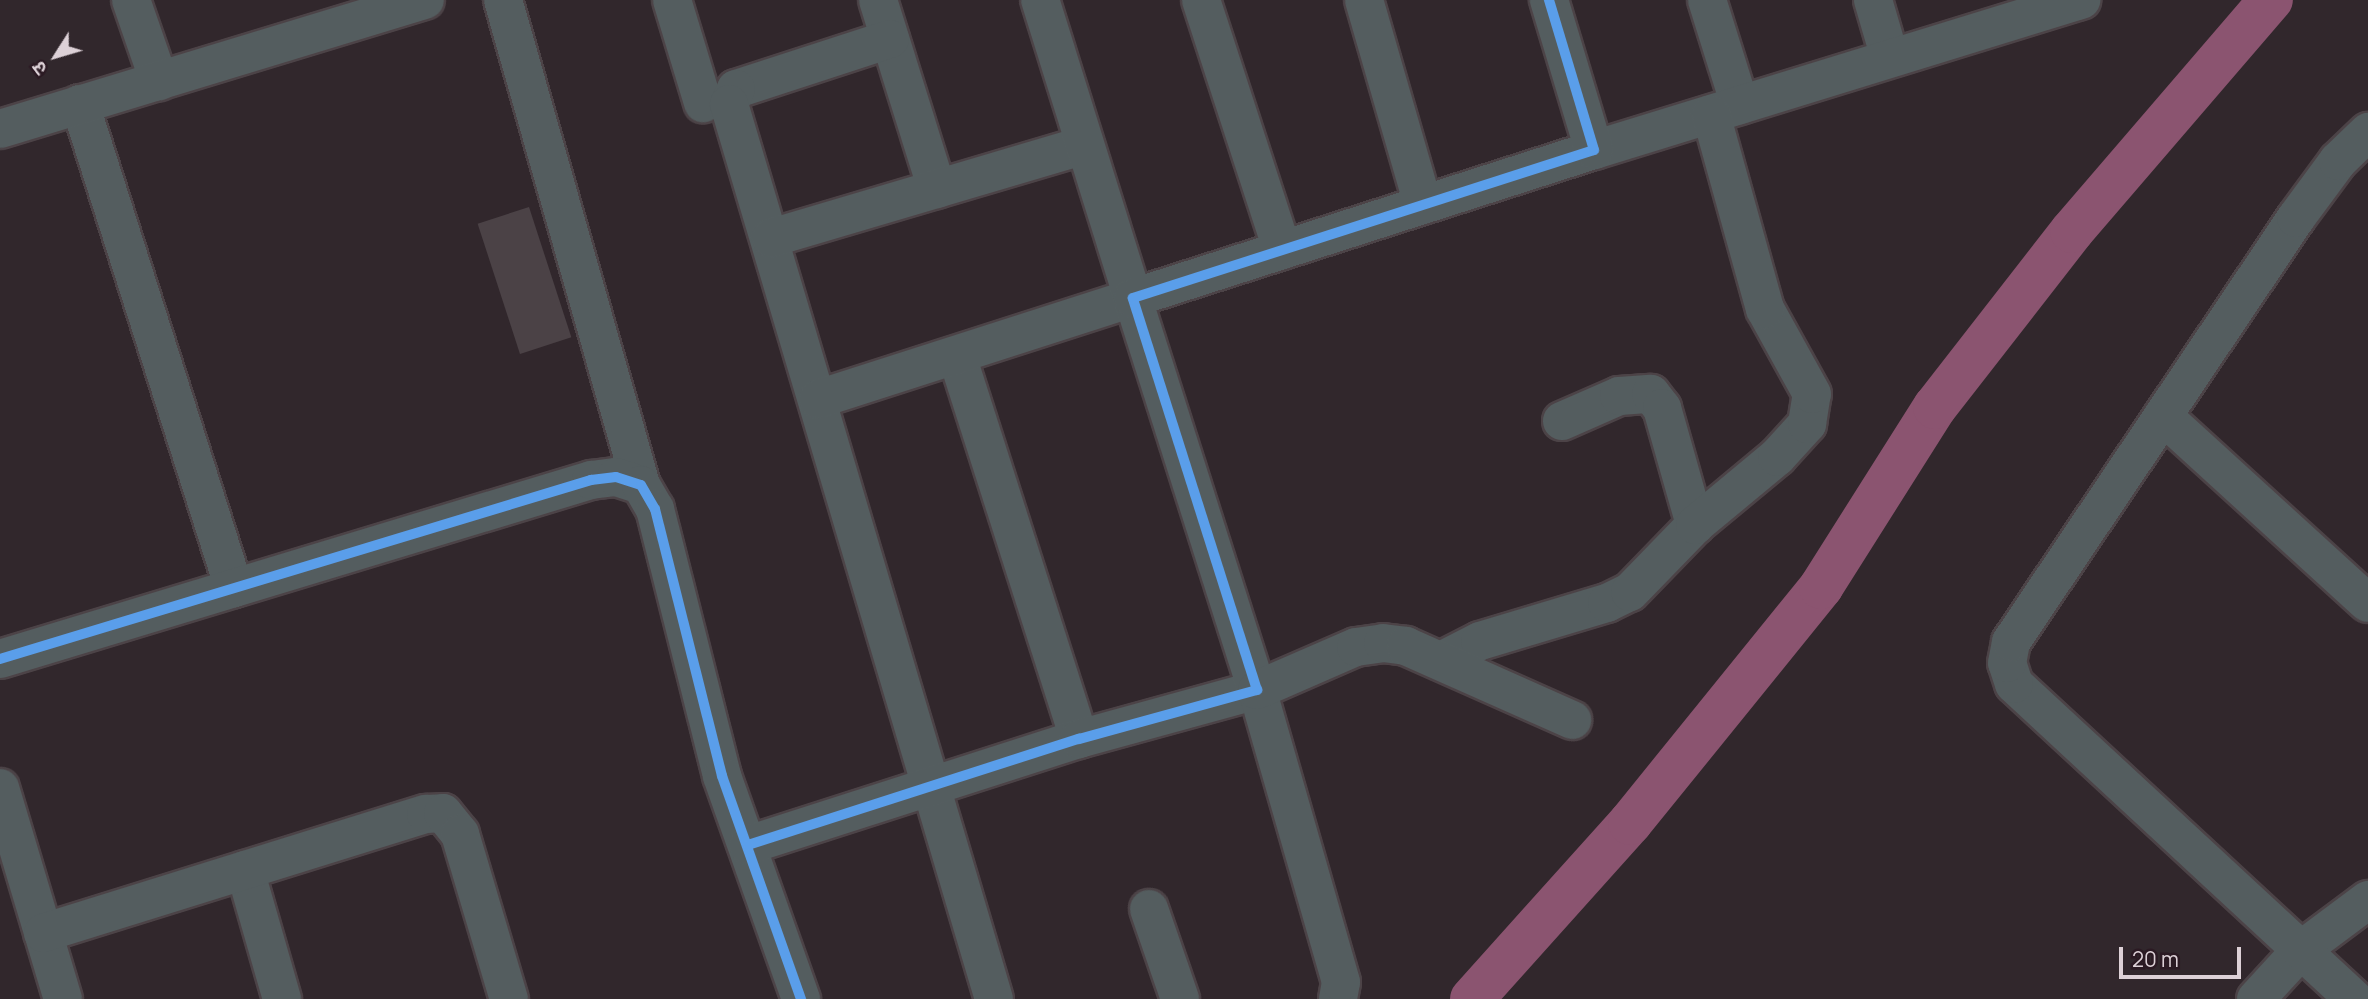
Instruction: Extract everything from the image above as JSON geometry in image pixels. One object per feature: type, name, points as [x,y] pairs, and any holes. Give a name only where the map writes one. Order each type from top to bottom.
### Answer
[{"type":"street","points":[[131,0],[159,81]]},
{"type":"street","points":[[0,129],[159,81],[317,15],[425,0]]},
{"type":"street","points":[[503,0],[641,485],[655,509],[722,776],[800,999]]},
{"type":"street","points":[[672,0],[703,103]]},
{"type":"street","points":[[878,0],[936,189]]},
{"type":"street","points":[[1040,0],[1257,690],[1341,982],[1338,999]]},
{"type":"street","points":[[1201,0],[1282,250]]},
{"type":"street","points":[[1364,0],[1423,205]]},
{"type":"street","points":[[1549,0],[1594,150]]},
{"type":"street","points":[[1441,662],[1480,641],[1607,603],[1630,592],[1695,525],[1777,457],[1807,424],[1812,410],[1812,394],[1773,328],[1756,283],[1707,0]]},
{"type":"street","points":[[1873,0],[1891,58]]},
{"type":"street","points":[[818,399],[2059,3]]},
{"type":"street","points":[[890,39],[736,89],[729,104],[771,238],[994,999]]},
{"type":"street","points":[[80,104],[234,588]]},
{"type":"street","points":[[2354,999],[2014,684],[2007,663],[2011,642],[2296,218],[2338,161],[2365,143]]},
{"type":"street","points":[[771,238],[1085,145]]},
{"type":"street","points":[[957,356],[1079,739]]},
{"type":"street","points":[[1562,421],[1619,396],[1651,394],[1662,408],[1695,525]]},
{"type":"street","points":[[2163,416],[2368,603]]},
{"type":"street","points":[[0,659],[591,480],[616,477],[641,485]]},
{"type":"street","points":[[748,845],[1079,739],[1257,690],[1370,645],[1406,646],[1572,720]]},
{"type":"street","points":[[0,788],[11,864],[43,933],[62,999]]},
{"type":"street","points":[[43,933],[426,814],[443,813],[460,834],[509,999]]},
{"type":"street","points":[[245,870],[282,999]]},
{"type":"street","points":[[2256,999],[2301,950],[2368,900]]},
{"type":"street","points":[[1149,909],[1180,999]]},
{"type":"building","points":[[529,207],[571,337],[520,354],[478,224]]},
{"type":"waterway","points":[[1472,999],[1630,823],[1821,587],[1935,407],[2072,231],[2271,0]]},
{"type":"cycle path","points":[[748,845],[1079,739],[1257,690],[1133,298],[1594,150],[1549,0]]},
{"type":"cycle path","points":[[0,659],[591,480],[616,477],[641,485],[655,509],[722,776],[801,999]]}]
